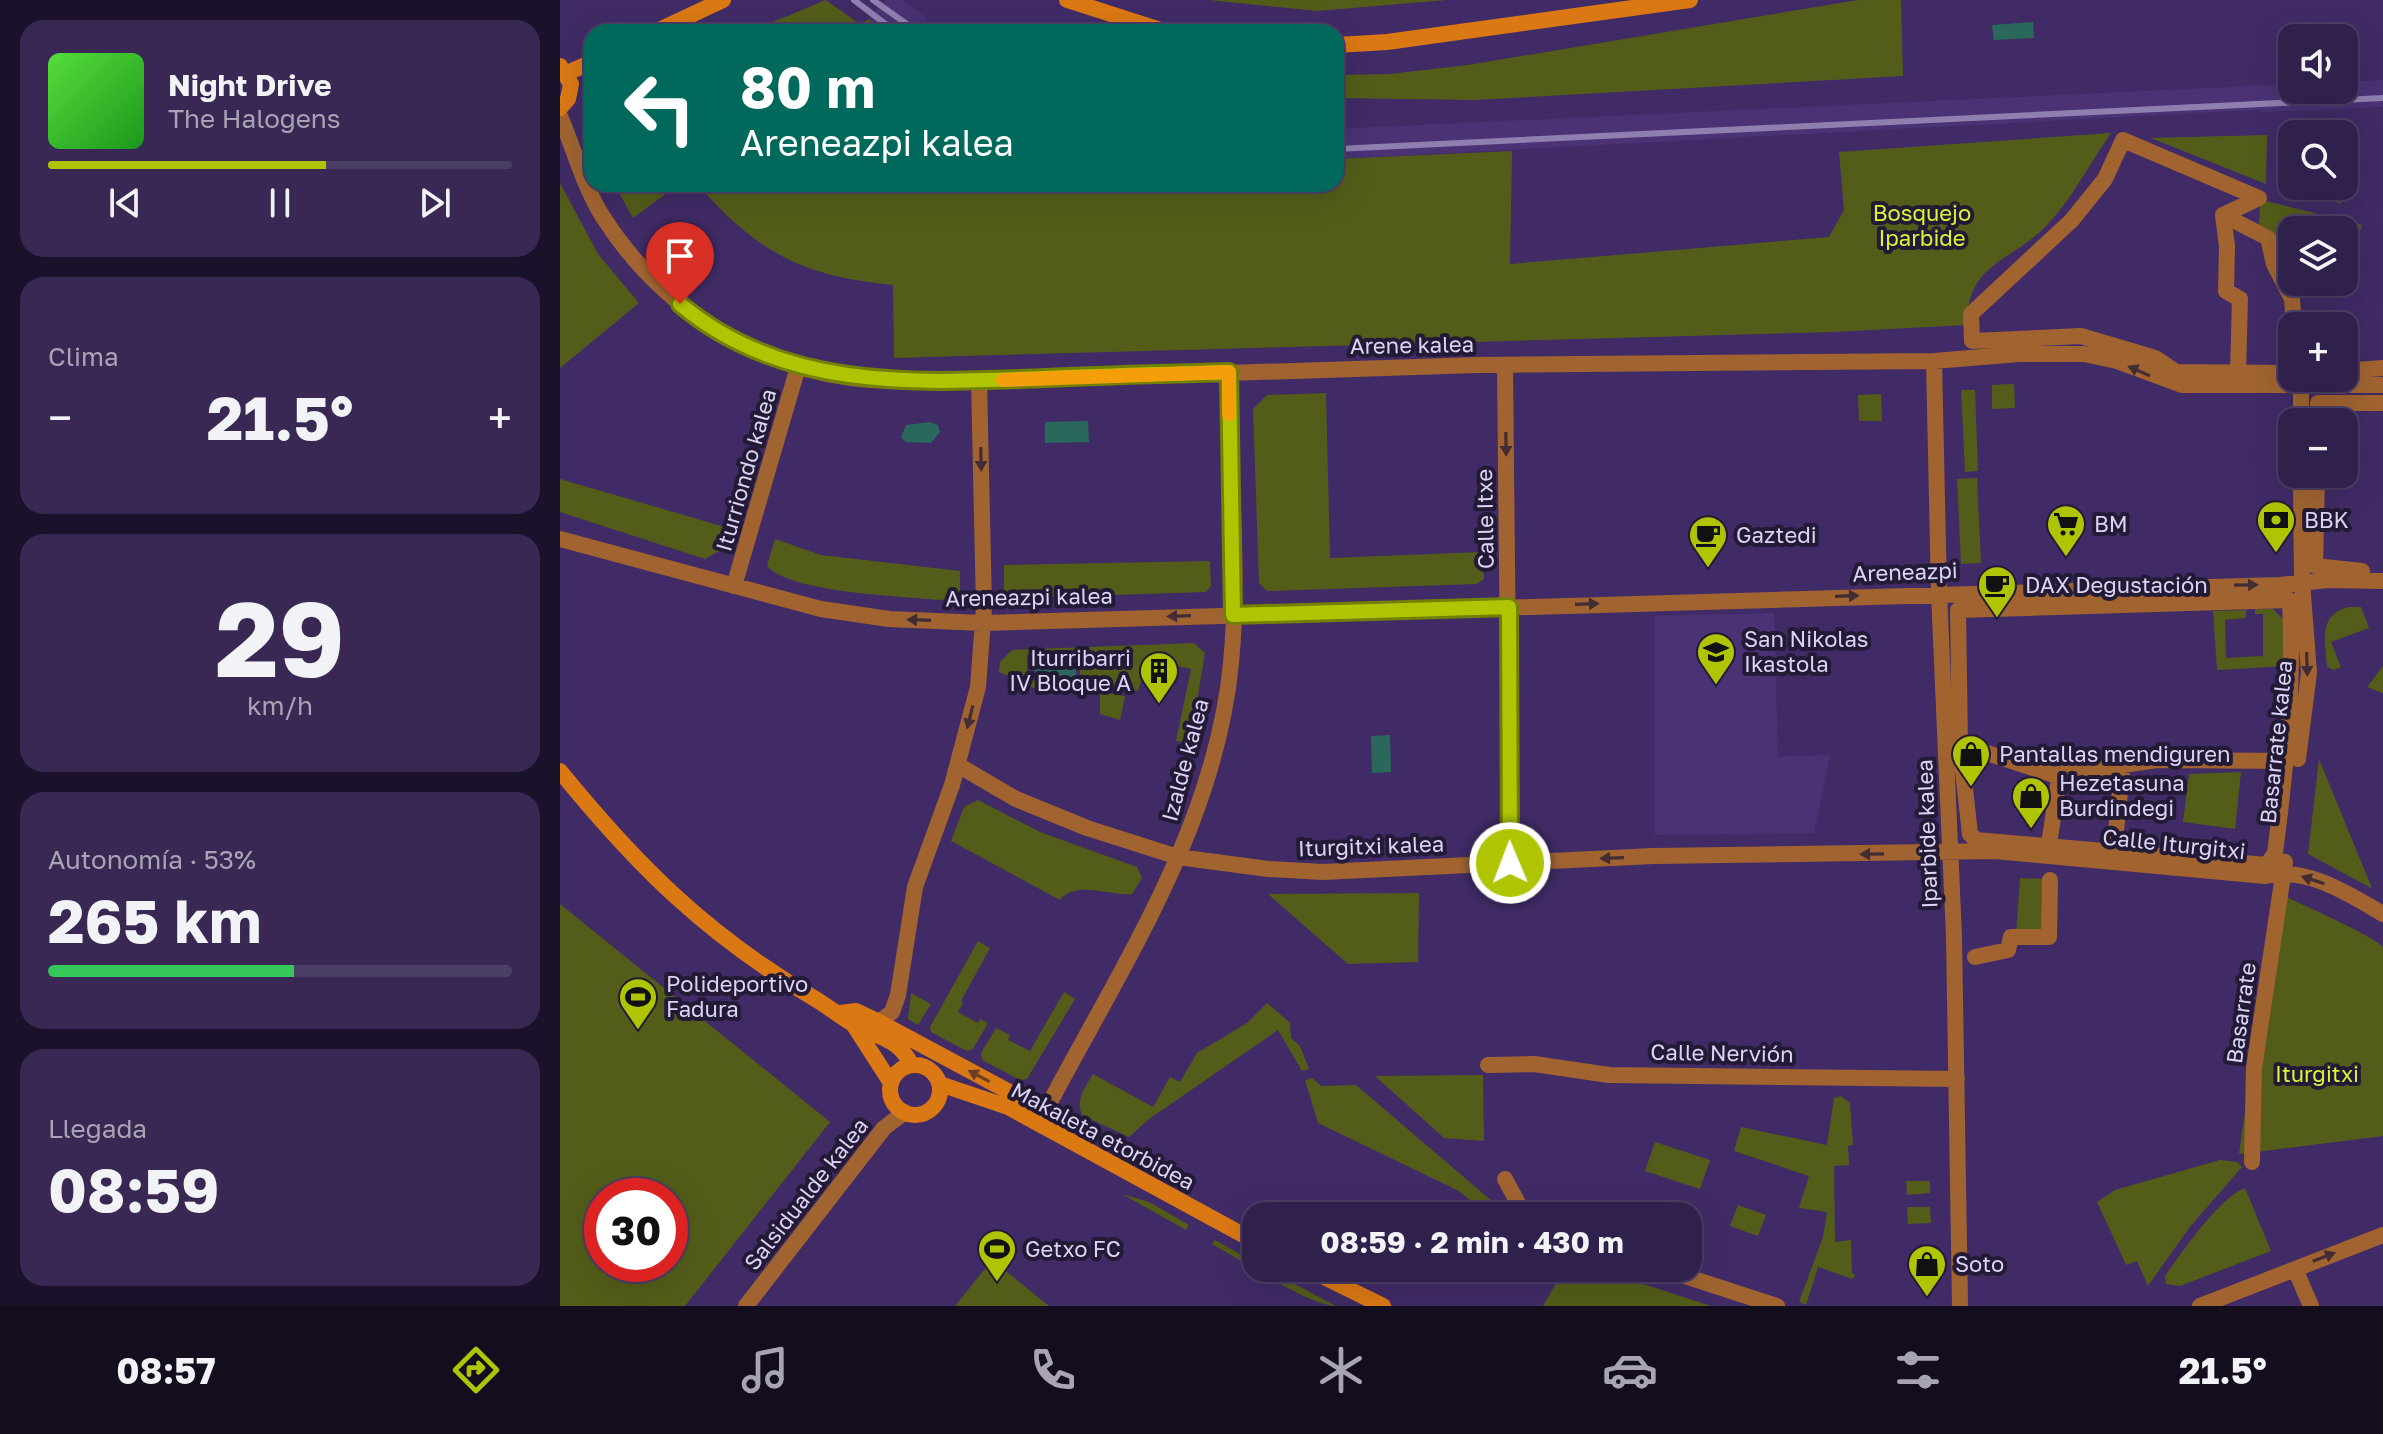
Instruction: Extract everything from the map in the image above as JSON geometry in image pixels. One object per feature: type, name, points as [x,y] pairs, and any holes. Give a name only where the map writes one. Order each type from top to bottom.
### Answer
[{"type":"street","points":[[672,24],[723,0]]},
{"type":"street","points":[[1067,0],[1142,24]]},
{"type":"street","points":[[1344,45],[1387,42],[1690,0]]},
{"type":"street","points":[[560,108],[571,91],[564,70],[584,64]]},
{"type":"street","name":"Arene kalea","points":[[560,116],[584,173]]},
{"type":"street","points":[[2223,215],[2259,198],[2123,140],[2105,179],[2072,220],[1971,314],[1972,341],[2081,336],[2155,358],[2176,372],[2238,373],[2278,378]]},
{"type":"street","name":"Arene kalea","points":[[592,192],[602,215],[637,263],[693,315],[729,337],[798,367],[864,379],[979,381],[1505,366],[1934,361],[2019,354],[2084,354],[2117,361],[2182,385],[2278,381]]},
{"type":"street","points":[[2223,215],[2268,238],[2274,264],[2292,299],[2293,312]]},
{"type":"street","points":[[2223,215],[2227,246],[2226,291],[2240,299],[2238,373]]},
{"type":"street","name":"Iparbide kalea","points":[[1934,361],[1939,593],[1957,1079],[1960,1306]]},
{"type":"street","name":"Calle Itxe","points":[[1505,366],[1510,863]]},
{"type":"street","name":"Iturriondo kalea","points":[[734,586],[798,367]]},
{"type":"street","points":[[2238,373],[2278,368]]},
{"type":"street","points":[[2358,370],[2383,368]]},
{"type":"street","name":"Izalde kalea","points":[[1039,1123],[1178,857],[1218,735],[1231,665],[1233,615],[1229,372]]},
{"type":"street","points":[[879,1022],[892,1012],[898,995],[915,887],[958,765],[978,687],[983,623],[979,381]]},
{"type":"street","name":"Arene kalea","points":[[2358,384],[2383,385]]},
{"type":"street","points":[[2318,408],[2318,403],[2383,403]]},
{"type":"street","name":"Basarrate kalea","points":[[2284,871],[2309,673],[2302,582],[2301,488]]},
{"type":"street","points":[[2317,488],[2315,566],[2383,573]]},
{"type":"street","name":"Areneazpi kalea","points":[[560,539],[821,609],[889,619],[983,623],[1509,607]]},
{"type":"street","name":"Areneazpi","points":[[1509,607],[2383,581]]},
{"type":"street","points":[[2290,600],[2294,678],[2287,761],[2275,853],[2267,865],[1976,840],[1970,834],[1965,811],[1960,744],[1958,610],[2290,600]]},
{"type":"street","points":[[1960,744],[2054,775],[2157,760],[2287,761]]},
{"type":"street","points":[[2114,850],[2123,764]]},
{"type":"street","name":"Iturgitxi kalea","points":[[958,765],[1016,799],[1087,828],[1178,857],[1268,869],[1323,872],[1653,856],[1950,852]]},
{"type":"street","points":[[560,771],[611,835],[683,907],[731,944],[846,1018],[890,1039],[903,1049],[911,1064]]},
{"type":"street","points":[[2049,844],[2060,773]]},
{"type":"street","name":"Calle Iturgitxi","points":[[1950,852],[2084,858],[2265,876],[2284,871],[2347,893],[2383,914]]},
{"type":"street","name":"Basarrate","points":[[2252,1162],[2254,1068],[2284,871]]},
{"type":"street","points":[[1975,957],[2008,950],[2011,937],[2049,937],[2050,880]]},
{"type":"street","points":[[846,1018],[856,1011],[1017,1096],[1039,1123]]},
{"type":"street","points":[[846,1018],[891,1083],[891,1097],[905,1112],[920,1114],[972,1096]]},
{"type":"street","points":[[891,1083],[901,1069],[911,1064],[932,1070],[940,1084],[938,1100],[933,1107]]},
{"type":"street","name":"Calle Nervión","points":[[1488,1065],[1534,1064],[1609,1075],[1957,1079]]},
{"type":"street","name":"Makaleta etorbidea","points":[[940,1084],[1008,1107],[1242,1235]]},
{"type":"street","name":"Salsidualde kalea","points":[[746,1306],[884,1128],[905,1112]]},
{"type":"street","points":[[1505,1179],[1517,1202]]},
{"type":"street","points":[[2200,1306],[2383,1235]]},
{"type":"street","points":[[2295,1269],[2311,1306]]},
{"type":"street","points":[[1334,1282],[1383,1306]]},
{"type":"street","points":[[1702,1282],[1777,1306]]},
{"type":"shaded area","points":[[886,0],[902,0],[927,18],[922,24],[875,24],[868,19]]},
{"type":"shaded area","points":[[2033,22],[2034,38],[1994,40],[1992,25]]},
{"type":"shaded area","points":[[2383,80],[2383,107],[2253,110],[1344,159],[1344,129],[2278,85],[2278,104],[2358,104],[2358,81]]},
{"type":"shaded area","points":[[1088,421],[1089,442],[1045,443],[1045,422]]},
{"type":"shaded area","points":[[930,422],[938,425],[940,432],[931,443],[906,442],[901,437],[906,425]]},
{"type":"shaded area","name":"San Nikolas Ikastola","points":[[1774,613],[1778,757],[1830,755],[1814,833],[1655,835],[1655,616]]},
{"type":"shaded area","points":[[1076,657],[1076,681],[1070,681],[1069,688],[1035,673],[1034,658]]},
{"type":"shaded area","points":[[1390,735],[1391,772],[1372,773],[1371,736]]},
{"type":"green space","points":[[826,0],[860,24],[768,24]]},
{"type":"green space","points":[[1209,0],[1447,0],[1317,11]]},
{"type":"green space","points":[[1858,0],[1901,0],[1903,76],[1475,100],[1344,98],[1344,75],[1390,74],[1468,65]]},
{"type":"green space","name":"Bosquejo Iparbide","points":[[2111,133],[2073,192],[2047,225],[1983,275],[1969,304],[1966,325],[1833,332],[894,358],[893,285],[833,275],[784,257],[741,228],[704,192],[1344,192],[1344,159],[1512,151],[1510,264],[1829,237],[1844,210],[1839,152]]},
{"type":"green space","points":[[2267,135],[2266,184],[2151,138]]},
{"type":"green space","points":[[560,183],[598,254],[639,303],[560,368]]},
{"type":"green space","points":[[618,192],[668,192],[633,218]]},
{"type":"green space","points":[[2266,201],[2326,216],[2278,216],[2278,252],[2269,229],[2259,227],[2260,205]]},
{"type":"green space","points":[[2014,384],[2015,408],[1992,409],[1992,385]]},
{"type":"green space","points":[[1961,390],[1975,390],[1978,471],[1965,472]]},
{"type":"green space","points":[[1326,393],[1330,558],[1481,552],[1484,579],[1476,584],[1267,591],[1259,583],[1253,409],[1267,395]]},
{"type":"green space","points":[[1881,394],[1882,421],[1859,421],[1858,395]]},
{"type":"green space","points":[[1977,478],[1981,563],[1961,564],[1957,479]]},
{"type":"green space","points":[[560,479],[728,528],[723,549],[705,559],[560,512]]},
{"type":"green space","points":[[775,539],[821,555],[960,571],[960,594],[955,598],[939,600],[848,592],[799,582],[767,566]]},
{"type":"green space","points":[[1210,561],[1211,586],[1206,592],[1014,598],[1004,592],[1004,565]]},
{"type":"green space","points":[[2349,607],[2361,607],[2369,628],[2331,642],[2341,667],[2334,670],[2327,667],[2326,630],[2332,616]]},
{"type":"green space","points":[[2255,609],[2273,609],[2283,619],[2287,666],[2217,670],[2213,611],[2246,610],[2246,618],[2225,620],[2226,658],[2263,656],[2263,614],[2255,614]]},
{"type":"green space","points":[[1194,643],[1205,653],[1190,743],[1176,741],[1191,669],[1147,660],[1138,691],[1080,681],[1080,654],[1027,655],[1027,677],[1049,688],[1047,694],[999,672],[1000,662],[1012,650]]},
{"type":"green space","points":[[2383,666],[2383,693],[2367,687]]},
{"type":"green space","points":[[1100,692],[1125,696],[1120,720],[1100,714]]},
{"type":"green space","points":[[2319,759],[2371,886],[2371,888],[2308,854]]},
{"type":"green space","points":[[2241,772],[2235,829],[2183,822],[2189,774]]},
{"type":"green space","points":[[978,800],[1040,832],[1137,867],[1142,878],[1132,894],[1084,890],[1066,894],[1060,900],[951,841],[964,807]]},
{"type":"green space","points":[[2020,878],[2045,879],[2042,934],[2016,935]]},
{"type":"green space","name":"Iturgitxi","points":[[2276,892],[2350,927],[2383,947],[2383,1136],[2239,1154]]},
{"type":"green space","points":[[1419,893],[1418,962],[1348,964],[1268,894]]},
{"type":"green space","name":"Polideportivo Fadura","points":[[560,904],[830,1122],[685,1306],[560,1306]]},
{"type":"green space","points":[[978,941],[990,948],[958,1012],[978,1023],[980,1019],[988,1023],[973,1049],[967,1051],[931,1032],[930,1027]]},
{"type":"green space","points":[[1064,992],[1075,999],[1027,1079],[1020,1080],[982,1060],[981,1053],[996,1028],[1010,1035],[1008,1040],[1030,1051]]},
{"type":"green space","points":[[911,993],[931,1004],[918,1025],[908,1019]]},
{"type":"green space","points":[[1267,1003],[1290,1023],[1291,1038],[1300,1046],[1309,1069],[1302,1071],[1278,1030],[1149,1119],[1129,1137],[1082,1115],[1080,1099],[1093,1074],[1153,1107],[1170,1077],[1180,1082],[1197,1053],[1247,1023]]},
{"type":"green space","points":[[1483,1075],[1484,1141],[1444,1138],[1375,1076]]},
{"type":"green space","points":[[1312,1078],[1321,1086],[1356,1085],[1493,1202],[1472,1202],[1459,1191],[1318,1123],[1305,1080]]},
{"type":"green space","points":[[1841,1096],[1850,1103],[1853,1145],[1848,1146],[1849,1165],[1834,1166],[1835,1242],[1851,1240],[1852,1273],[1855,1275],[1853,1279],[1818,1267],[1806,1305],[1799,1302],[1823,1237],[1827,1212],[1799,1208],[1809,1176],[1734,1151],[1741,1127],[1827,1145],[1834,1098]]},
{"type":"green space","points":[[1655,1142],[1710,1160],[1700,1189],[1645,1171]]},
{"type":"green space","points":[[2220,1160],[2238,1162],[2242,1167],[2189,1228],[2148,1286],[2137,1261],[2126,1265],[2097,1202],[2115,1190]]},
{"type":"green space","points":[[1906,1181],[1930,1181],[1930,1193],[1907,1195]]},
{"type":"green space","points":[[2245,1188],[2271,1251],[2180,1286],[2166,1284],[2165,1276],[2202,1227],[2224,1203]]},
{"type":"green space","points":[[1122,1194],[1149,1202],[1189,1225],[1186,1230]]},
{"type":"green space","points":[[1738,1205],[1766,1215],[1758,1236],[1730,1226]]},
{"type":"green space","points":[[1907,1207],[1930,1207],[1931,1223],[1908,1224]]},
{"type":"green space","points":[[1215,1240],[1242,1255],[1242,1262],[1212,1244]]},
{"type":"green space","name":"Getxo FC","points":[[992,1260],[1049,1306],[955,1306]]},
{"type":"green space","points":[[1276,1282],[1291,1282],[1336,1306],[1309,1298]]},
{"type":"green space","points":[[1557,1282],[1638,1282],[1711,1306],[1543,1306]]},
{"type":"railway","points":[[854,0],[886,24]]},
{"type":"railway","points":[[873,0],[907,24]]},
{"type":"railway","points":[[1344,149],[2383,98]]},
{"type":"slow traffic","points":[[1003,380],[1229,372],[1229,414]]},
{"type":"place","name":"BBK","points":[[2276,554]]},
{"type":"place","name":"BM","points":[[2066,558]]},
{"type":"place","name":"Gaztedi","points":[[1708,569]]},
{"type":"place","name":"DAX Degustación","points":[[1997,619]]},
{"type":"place","name":"San Nikolas Ikastola","points":[[1716,686]]},
{"type":"place","name":"Iturribarri IV Bloque A","points":[[1159,705]]},
{"type":"place","name":"Pantallas mendiguren","points":[[1971,788]]},
{"type":"place","name":"Hezetasuna Burdindegi","points":[[2031,830]]},
{"type":"place","name":"Polideportivo Fadura","points":[[638,1031]]},
{"type":"place","name":"Getxo FC","points":[[997,1283]]},
{"type":"place","name":"Soto","points":[[1927,1298]]},
{"type":"route","points":[[680,304],[729,337],[768,355],[798,367],[849,378],[909,382],[979,381],[1229,372],[1233,615],[1509,607],[1510,863]]}]
